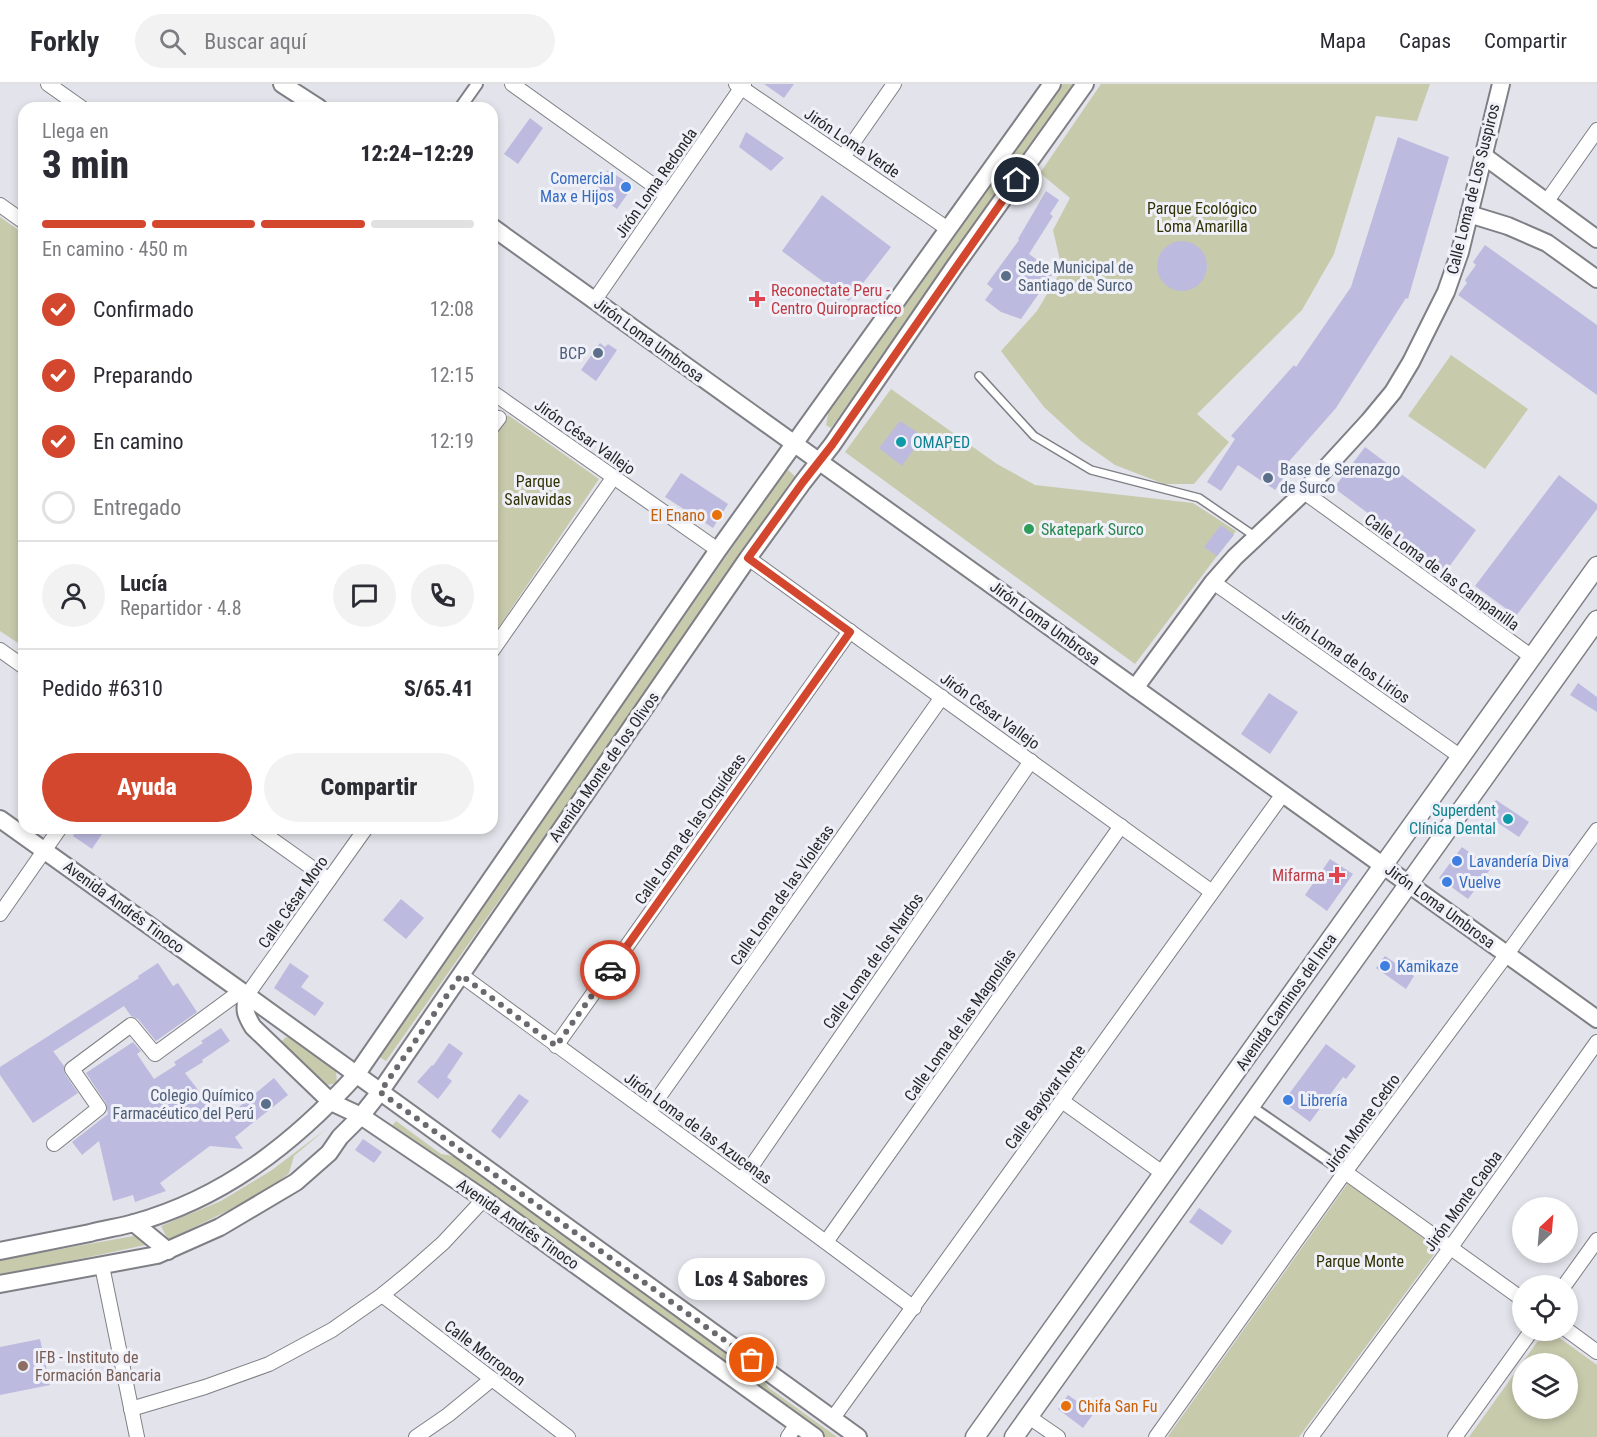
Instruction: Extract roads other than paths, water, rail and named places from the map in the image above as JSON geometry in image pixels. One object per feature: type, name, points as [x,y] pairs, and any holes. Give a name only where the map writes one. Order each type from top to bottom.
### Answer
[{"type":"main road","name":"Avenida Caminos del Inca","points":[[975,1437],[1597,566]]},
{"type":"main road","name":"Avenida Caminos del Inca","points":[[1014,1437],[1597,620]]},
{"type":"street","points":[[48,84],[74,102]]},
{"type":"street","points":[[282,84],[310,102]]},
{"type":"street","points":[[464,102],[477,84]]},
{"type":"street","points":[[512,84],[667,195]]},
{"type":"street","points":[[843,157],[894,84]]},
{"type":"street","name":"Avenida Monte de los Olivos","points":[[0,1251],[135,1223],[191,1203],[229,1183],[272,1154],[331,1102],[356,1075],[718,550],[1052,84]]},
{"type":"street","name":"Avenida Monte de los Olivos","points":[[0,1284],[102,1266],[168,1251],[220,1227],[296,1182],[329,1153],[340,1137],[380,1092],[748,558],[832,445],[955,266],[1085,84]]},
{"type":"street","name":"Calle Loma de Los Suspiros","points":[[1135,688],[1213,582],[1235,557],[1304,492],[1393,392],[1411,362],[1446,292],[1460,252],[1501,84]]},
{"type":"street","name":"Jirón Loma Redonda","points":[[594,301],[741,85]]},
{"type":"street","name":"Jirón Loma Verde","points":[[741,85],[948,229]]},
{"type":"street","points":[[1547,201],[1597,130]]},
{"type":"street","points":[[1484,156],[1597,239]]},
{"type":"street","points":[[0,205],[18,218]]},
{"type":"street","points":[[1469,214],[1508,226],[1547,243],[1597,279]]},
{"type":"street","name":"Jirón Loma Umbrosa","points":[[498,231],[1597,1019]]},
{"type":"street","name":"Jirón César Vallejo","points":[[498,396],[718,550]]},
{"type":"street","points":[[498,642],[613,478]]},
{"type":"street","name":"Calle Loma de las Campanilla","points":[[1304,492],[1532,657]]},
{"type":"street","name":"Jirón César Vallejo","points":[[748,558],[1212,892]]},
{"type":"street","name":"Jirón Loma de los Lirios","points":[[1213,582],[1461,757]]},
{"type":"street","name":"Calle Loma de las Orquídeas","points":[[556,1046],[850,632]]},
{"type":"street","points":[[0,650],[18,662]]},
{"type":"street","name":"Calle Loma de las Violetas","points":[[649,1111],[942,697]]},
{"type":"street","name":"Calle Loma de los Nardos","points":[[742,1180],[1031,761]]},
{"type":"street","name":"Calle Bayóvar Norte","points":[[833,1418],[1283,794]]},
{"type":"street","name":"Calle Loma de las Magnolias","points":[[826,1242],[1121,826]]},
{"type":"street","name":"Jirón Monte Cedro","points":[[1156,1437],[1346,1172],[1597,830]]},
{"type":"street","name":"Avenida Andrés Tinoco","points":[[19,834],[244,993],[858,1437]]},
{"type":"street","points":[[0,914],[56,834]]},
{"type":"street","points":[[264,834],[329,880]]},
{"type":"street","name":"Calle César Moro","points":[[54,1144],[99,1108],[72,1069],[131,1025],[155,1054],[244,993],[362,834]]},
{"type":"street","name":"Jirón Loma de las Azucenas","points":[[461,975],[914,1308]]},
{"type":"street","name":"Avenida Andrés Tinoco","points":[[244,993],[244,1009],[254,1026],[331,1102],[361,1116],[484,1199],[793,1431],[815,1437]]},
{"type":"street","name":"Jirón Monte Caoba","points":[[1311,1437],[1451,1247],[1597,1042]]},
{"type":"street","points":[[1062,1101],[1164,1174]]},
{"type":"street","points":[[1251,1107],[1346,1172],[1512,1292]]},
{"type":"street","points":[[131,1409],[205,1388],[269,1364],[332,1330],[382,1295],[443,1243],[484,1199]]},
{"type":"street","points":[[135,1223],[168,1251]]},
{"type":"street","points":[[1572,1275],[1597,1240]]},
{"type":"street","points":[[102,1266],[137,1437]]},
{"type":"street","name":"Calle Morropon","points":[[382,1295],[568,1437]]},
{"type":"street","points":[[1578,1338],[1597,1352]]},
{"type":"street","points":[[1455,1437],[1524,1341]]},
{"type":"street","points":[[416,1437],[448,1415],[492,1379]]},
{"type":"street","points":[[1029,1417],[1058,1437]]},
{"type":"lane","points":[[979,375],[1034,436],[1091,471],[1199,498],[1256,537]]},
{"type":"place","name":"Comercial Max e Hijos","points":[[626,187]]},
{"type":"place","name":"Sede Municipal de Santiago de Surco","points":[[1006,276]]},
{"type":"place","name":"Reconectate Peru - Centro Quiropractico","points":[[757,299]]},
{"type":"place","name":"BCP","points":[[598,353]]},
{"type":"place","name":"OMAPED","points":[[901,442]]},
{"type":"place","name":"Base de Serenazgo de Surco","points":[[1268,478]]},
{"type":"place","name":"El Enano","points":[[717,515]]},
{"type":"place","name":"Skatepark Surco","points":[[1029,529]]},
{"type":"place","name":"Superdent Clínica Dental","points":[[1508,819]]},
{"type":"place","name":"Lavandería Diva","points":[[1457,861]]},
{"type":"place","name":"Mifarma","points":[[1337,875]]},
{"type":"place","name":"Vuelve","points":[[1447,882]]},
{"type":"place","name":"Kamikaze","points":[[1385,966]]},
{"type":"place","name":"Librería","points":[[1288,1100]]},
{"type":"place","name":"Colegio Químico Farmacéutico del Perú","points":[[266,1104]]},
{"type":"place","name":"Los 4 Sabores","points":[[752,1360]]},
{"type":"place","name":"IFB - Instituto de Formación Bancaria","points":[[23,1366]]},
{"type":"place","name":"Chifa San Fu","points":[[1066,1406]]},
{"type":"park label","name":"Parque Ecológico Loma Amarilla","points":[[1202,217]]},
{"type":"park label","name":"Parque Salvavidas","points":[[538,490]]},
{"type":"park label","name":"Parque Monte","points":[[1360,1261]]}]
